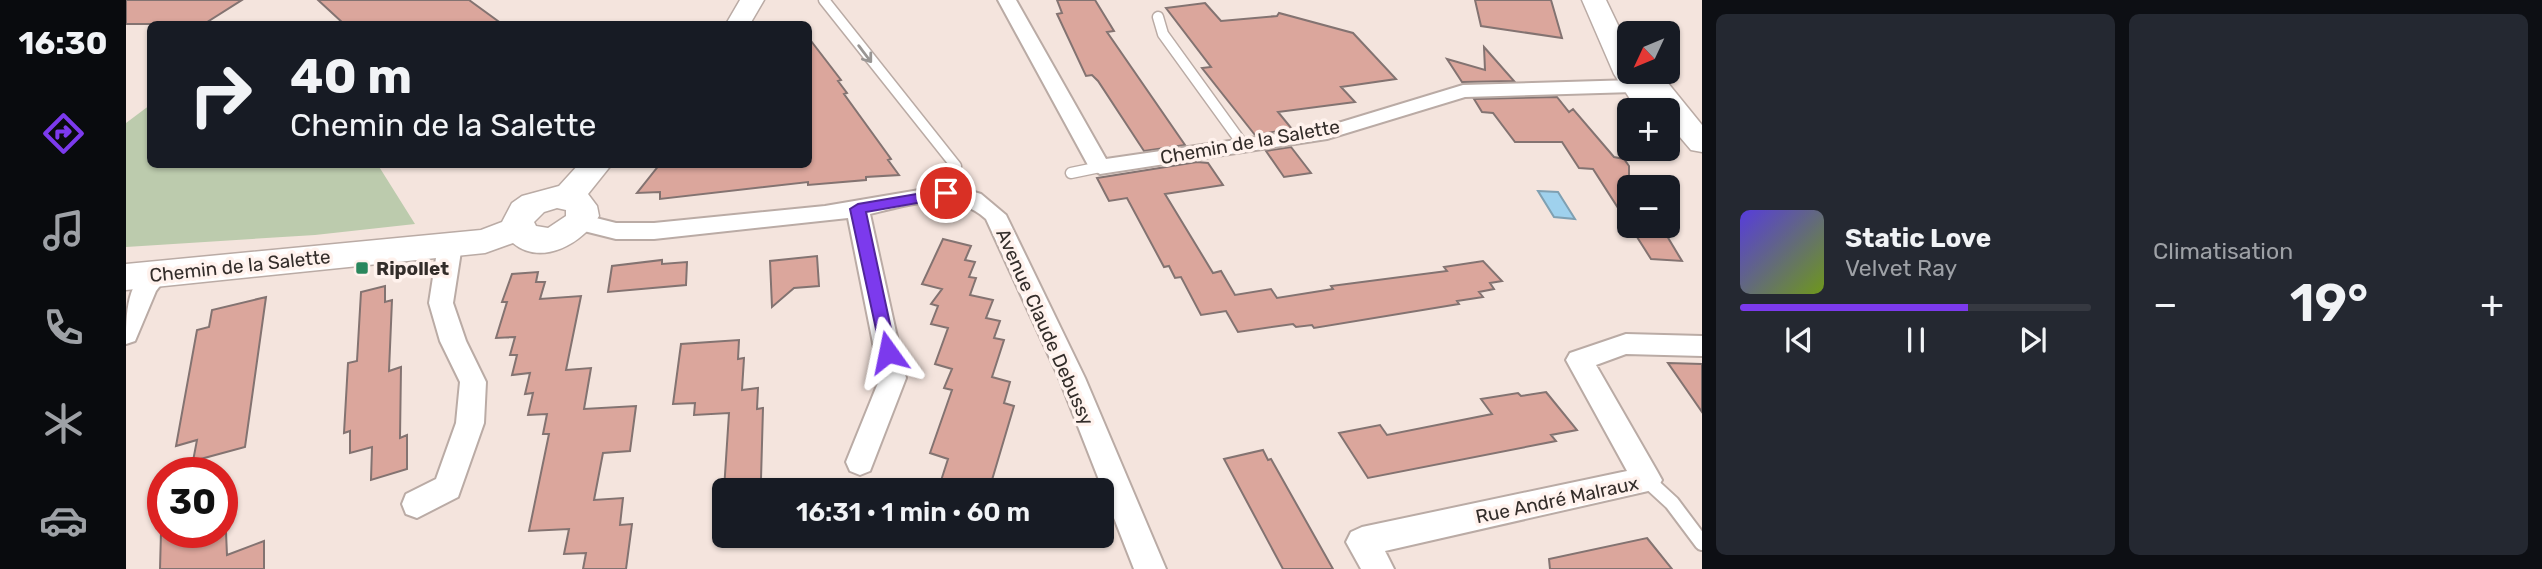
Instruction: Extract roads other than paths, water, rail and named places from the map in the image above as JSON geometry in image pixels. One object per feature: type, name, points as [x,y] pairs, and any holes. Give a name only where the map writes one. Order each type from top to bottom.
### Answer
[{"type":"main road","points":[[740,21],[752,0]]},
{"type":"main road","points":[[1594,0],[1617,40]]},
{"type":"main road","points":[[1609,0],[1619,21]]},
{"type":"main road","points":[[1645,84],[1702,143]]},
{"type":"main road","points":[[1680,145],[1702,169]]},
{"type":"main road","points":[[573,209],[595,168]]},
{"type":"main road","name":"Chemin de la Salette","points":[[142,276],[485,241],[518,228],[528,238],[546,240],[566,234],[573,209]]},
{"type":"street","points":[[1006,0],[1100,167]]},
{"type":"street","name":"Chemin de la Salette","points":[[1100,167],[1326,133],[1462,91],[1617,80]]},
{"type":"street","points":[[573,209],[596,228],[620,231],[858,209],[946,193]]},
{"type":"street","name":"Avenue Claude Debussy","points":[[946,193],[971,197],[995,215],[1072,378],[1150,569]]},
{"type":"street","points":[[858,209],[893,378],[860,462]]},
{"type":"street","points":[[417,504],[448,488],[470,424],[473,382],[453,341],[441,303],[450,245]]},
{"type":"street","points":[[126,334],[145,286],[142,276]]},
{"type":"street","name":"Rue André Malraux","points":[[1378,569],[1362,542],[1647,480],[1579,360],[1626,344],[1702,345]]},
{"type":"lane","points":[[824,0],[956,166],[953,182],[946,193]]},
{"type":"lane","points":[[1158,17],[1163,34],[1244,146]]},
{"type":"lane","name":"Chemin de la Salette","points":[[1070,173],[1100,167]]},
{"type":"lane","points":[[1647,480],[1672,503],[1702,543]]},
{"type":"water","points":[[1538,191],[1558,192],[1575,219],[1554,217]]},
{"type":"place","name":"Ripollet","points":[[362,268]]}]
